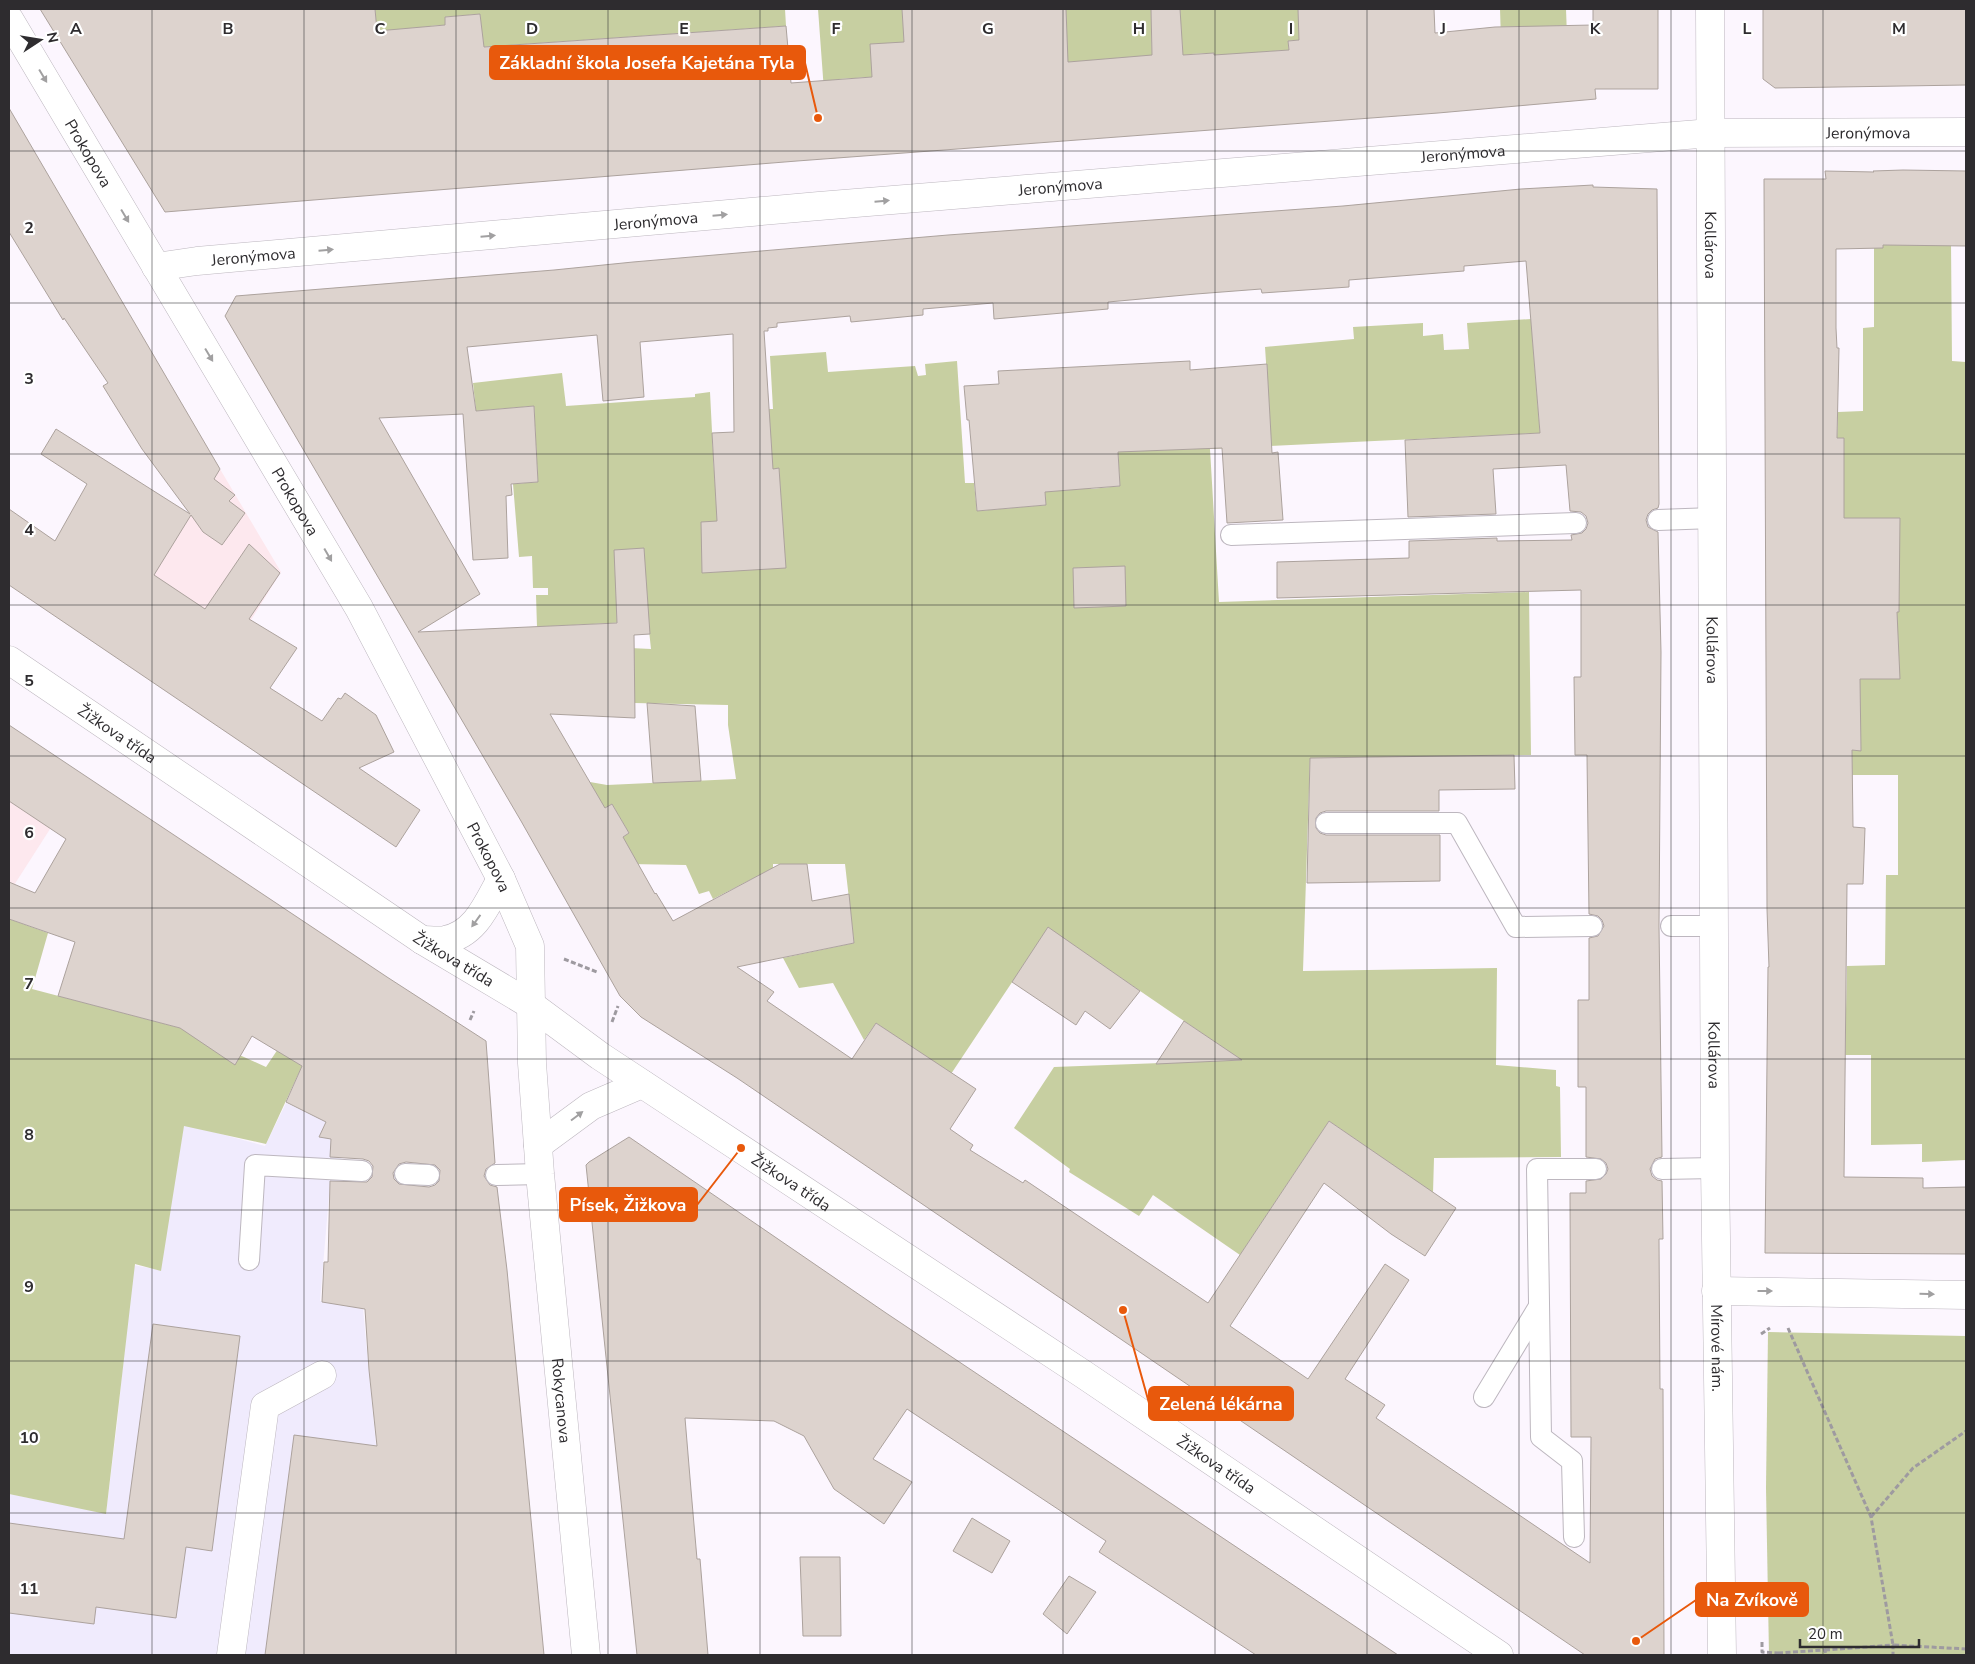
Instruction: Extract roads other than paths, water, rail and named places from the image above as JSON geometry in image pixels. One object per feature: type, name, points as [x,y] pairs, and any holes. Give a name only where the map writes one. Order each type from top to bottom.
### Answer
[{"type":"street","name":"Kollárova","points":[[1710,9],[1716,1291]]},
{"type":"street","name":"Prokopova","points":[[9,19],[359,608],[501,879],[530,946],[531,1006]]},
{"type":"street","name":"Jeronýmova","points":[[156,268],[197,262],[819,206],[1711,133],[1966,132]]},
{"type":"street","name":"Žižkova třída","points":[[9,660],[422,940],[531,1006],[600,1056],[1083,1374],[1499,1655]]},
{"type":"street","points":[[422,940],[444,940],[460,935],[474,925],[501,879]]},
{"type":"street","name":"Rokycanova","points":[[531,1006],[532,1063],[540,1174],[586,1655]]},
{"type":"street","points":[[538,1145],[591,1106],[642,1084]]},
{"type":"street","name":"Mírové nám.","points":[[1722,1655],[1716,1291],[1966,1294]]},
{"type":"street","points":[[231,1655],[265,1406],[322,1374]]},
{"type":"lane","points":[[1658,520],[1713,518]]},
{"type":"lane","points":[[1231,536],[1576,523]]},
{"type":"lane","points":[[1326,823],[1457,823],[1516,927],[1592,926]]},
{"type":"lane","points":[[1671,926],[1714,926]]},
{"type":"lane","points":[[248,1260],[255,1165],[362,1171]]},
{"type":"lane","points":[[1662,1169],[1715,1168]]},
{"type":"lane","points":[[1574,1537],[1572,1462],[1541,1437],[1537,1170],[1596,1169]]},
{"type":"lane","points":[[405,1174],[429,1175]]},
{"type":"lane","points":[[496,1175],[540,1174]]},
{"type":"lane","points":[[1484,1397],[1538,1308]]},
{"type":"place","name":"Základní škola Josefa Kajetána Tyla","points":[[818,118]]},
{"type":"place","name":"Písek, Žižkova","points":[[741,1148]]},
{"type":"place","name":"Zelená lékárna","points":[[1123,1310]]},
{"type":"place","name":"Na Zvíkově","points":[[1636,1641]]}]
